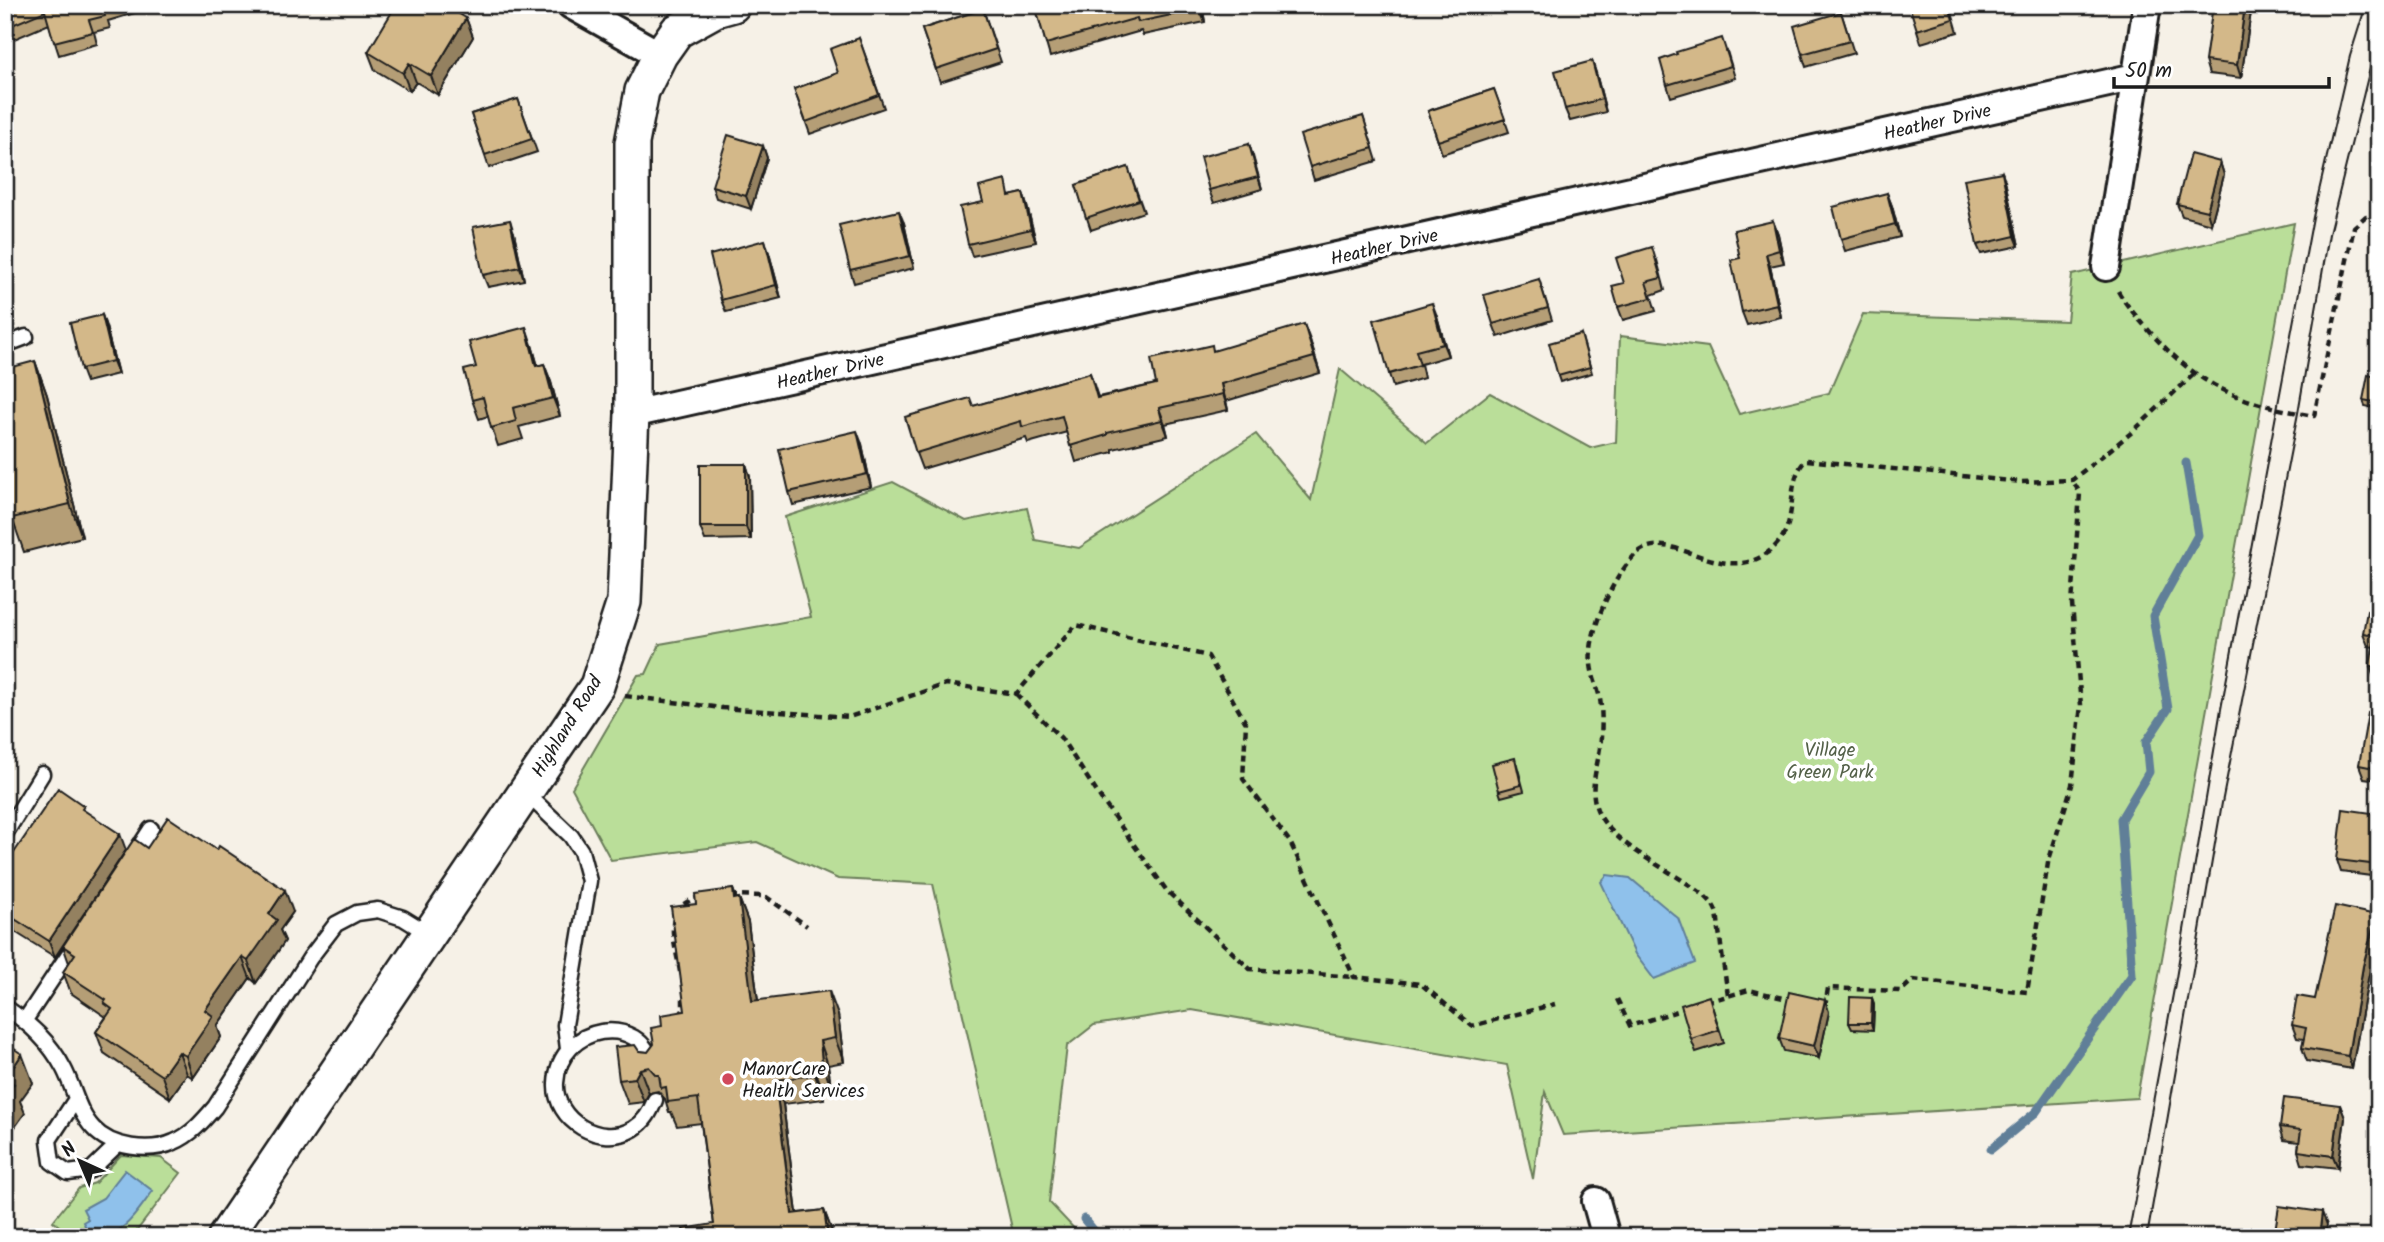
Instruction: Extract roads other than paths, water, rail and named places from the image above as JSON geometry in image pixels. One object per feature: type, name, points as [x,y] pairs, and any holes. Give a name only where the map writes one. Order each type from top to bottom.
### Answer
[{"type":"street","points":[[571,5],[660,55]]},
{"type":"street","name":"Highland Road","points":[[226,1236],[595,688],[624,602],[632,415],[632,143],[642,92],[660,55],[677,31],[715,10],[733,5]]},
{"type":"street","points":[[2106,267],[2147,5]]},
{"type":"street","name":"Heather Drive","points":[[632,415],[2135,77]]},
{"type":"street","points":[[1595,1201],[1606,1237]]},
{"type":"lane","points":[[5,345],[26,337]]},
{"type":"lane","points":[[5,834],[42,774]]},
{"type":"lane","points":[[525,792],[571,836],[581,852],[589,881],[565,1025],[568,1049]]},
{"type":"lane","points":[[121,874],[151,829]]},
{"type":"lane","points":[[5,1007],[25,1020],[48,1043],[93,1128],[118,1144],[146,1148],[173,1143],[197,1128],[215,1107],[310,958],[336,924],[357,913],[378,911],[402,918],[429,934]]},
{"type":"lane","points":[[25,1020],[85,930]]},
{"type":"lane","points":[[653,1064],[642,1044],[624,1034],[604,1031],[584,1036],[568,1049],[558,1067],[555,1087],[561,1107],[573,1123],[591,1133],[611,1136],[631,1130],[647,1118],[655,1100]]},
{"type":"lane","points":[[76,1100],[49,1140],[52,1162],[68,1173],[91,1171],[118,1144]]},
{"type":"water","points":[[1607,875],[1630,878],[1678,918],[1695,963],[1654,979],[1635,954],[1601,882]]},
{"type":"water","points":[[125,1170],[153,1191],[123,1227],[107,1236],[97,1237],[94,1231],[89,1233],[83,1222],[88,1219],[83,1209],[103,1198]]},
{"type":"waterway","points":[[1991,1149],[2036,1112],[2132,975],[2121,819],[2149,772],[2146,742],[2168,709],[2153,616],[2198,535],[2186,463]]},
{"type":"waterway","points":[[1084,1219],[1099,1237]]},
{"type":"tram line","points":[[2128,1237],[2176,978],[2221,709],[2313,217],[2350,56],[2366,5]]},
{"type":"tram line","points":[[2147,1237],[2222,803],[2298,413],[2329,234],[2379,32]]},
{"type":"place","name":"ManorCare Health Services","points":[[728,1079]]},
{"type":"park label","name":"Village Green Park","points":[[1830,760]]}]
